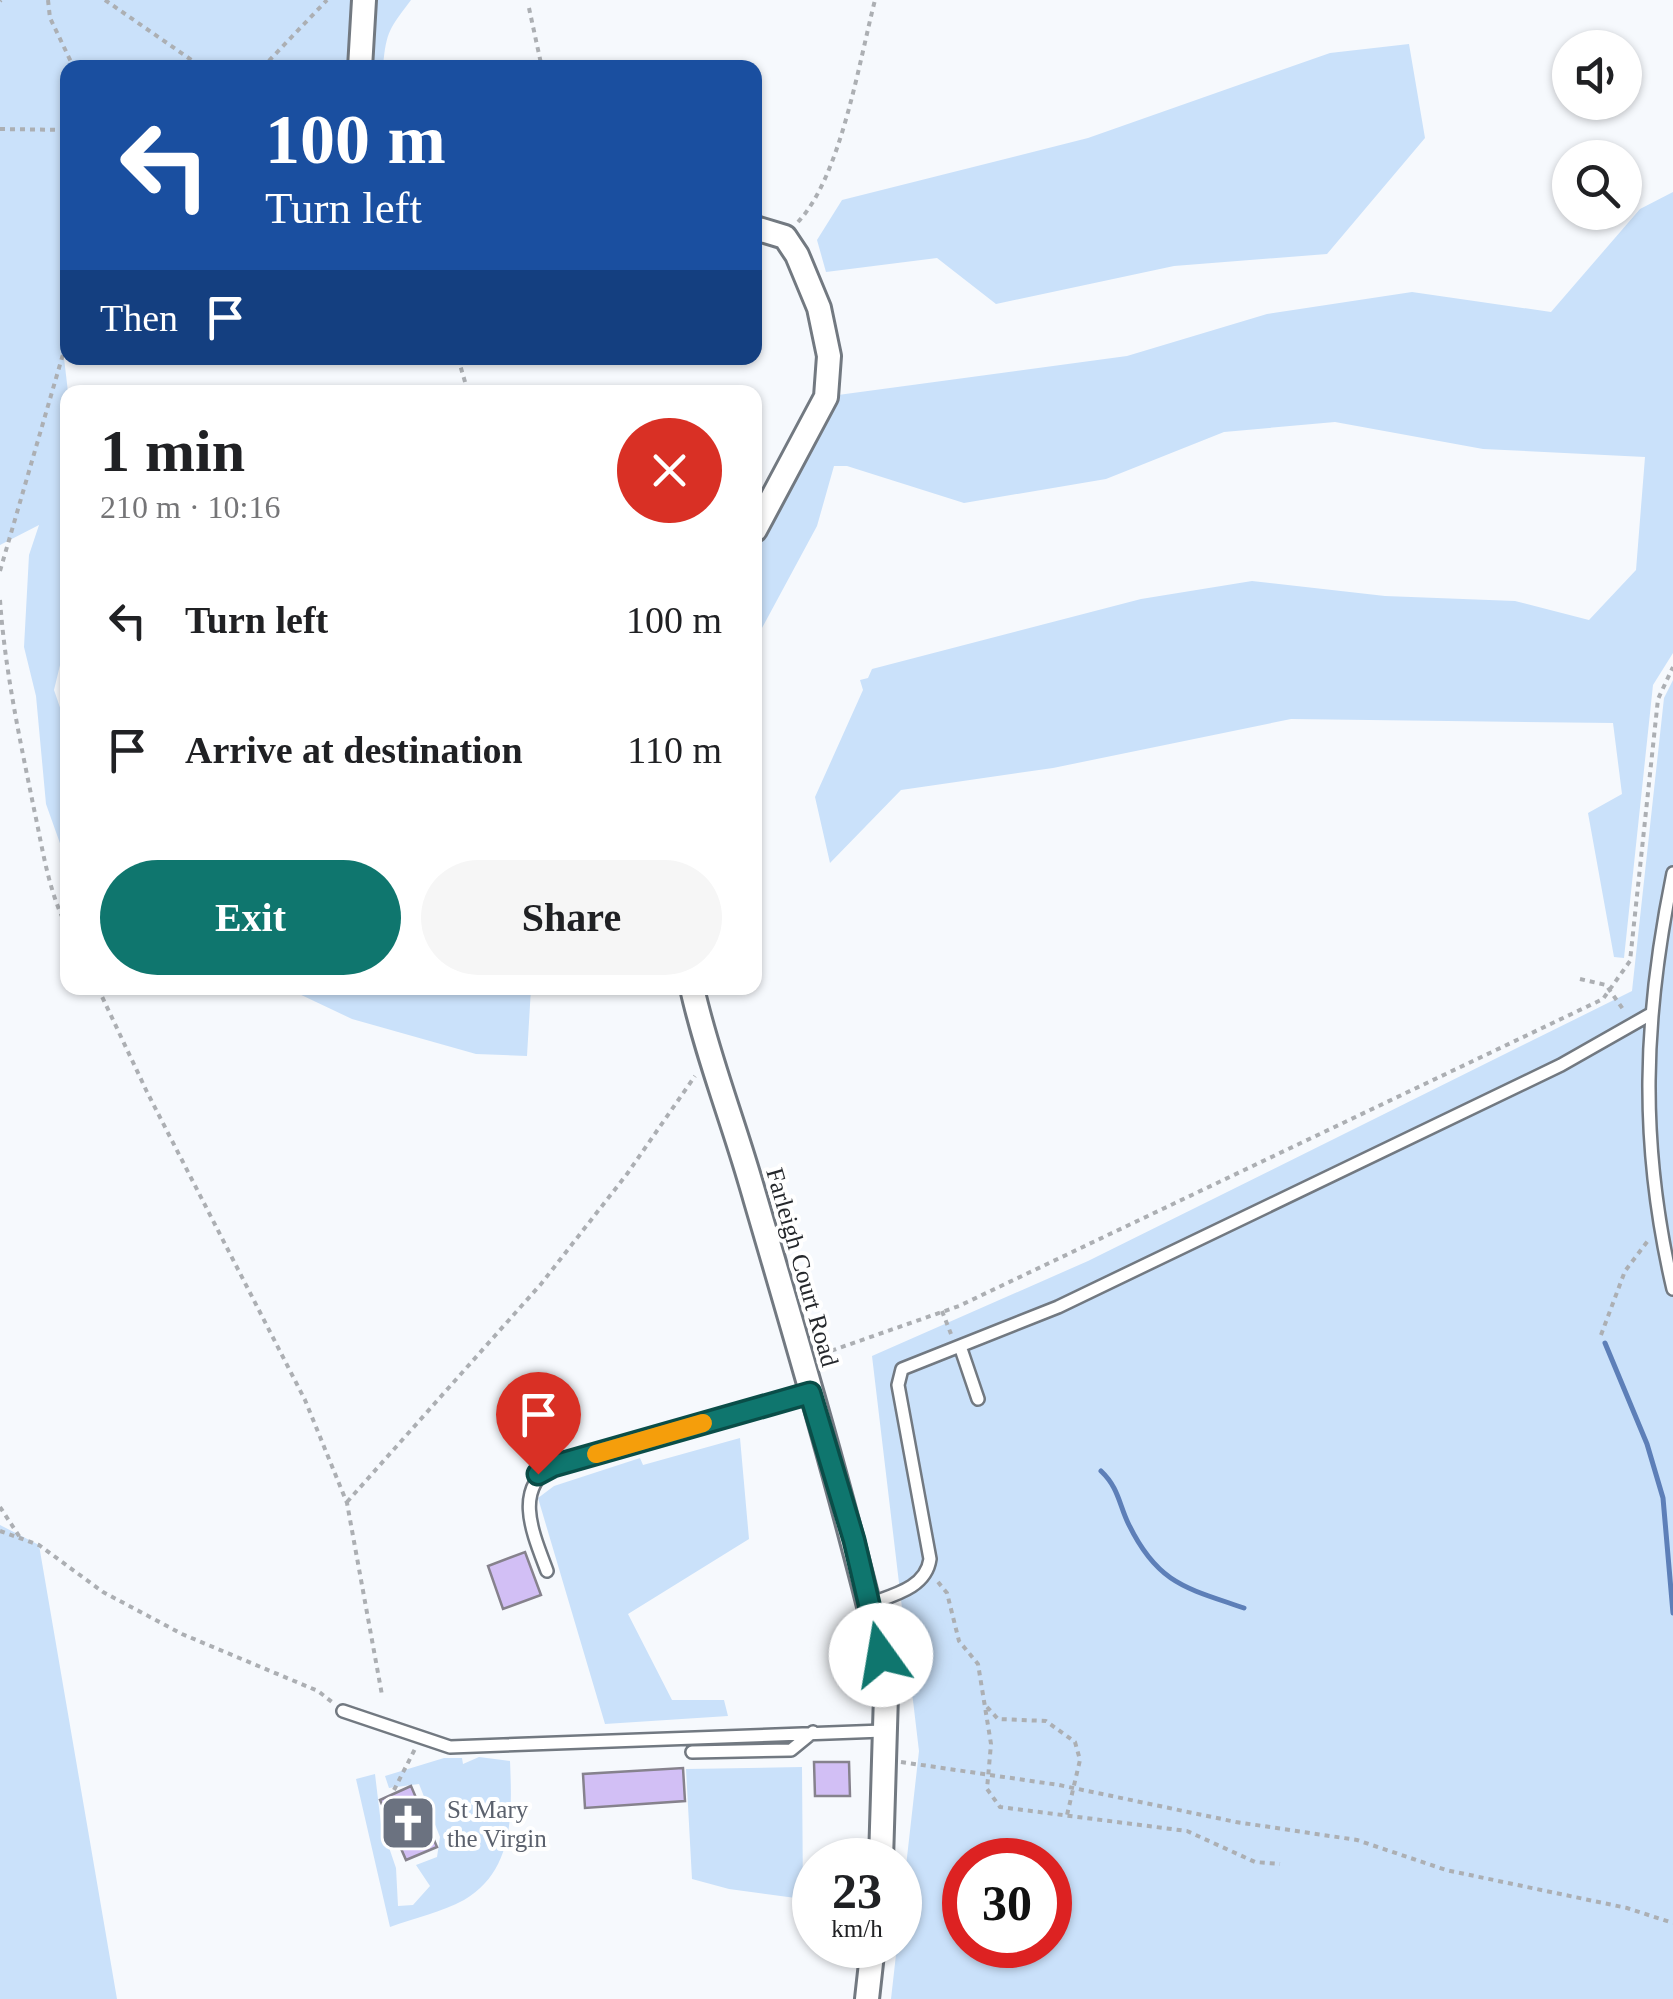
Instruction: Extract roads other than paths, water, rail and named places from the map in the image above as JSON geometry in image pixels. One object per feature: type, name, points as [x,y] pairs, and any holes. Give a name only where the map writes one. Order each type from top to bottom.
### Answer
[{"type":"street","points":[[360,60],[364,0]]},
{"type":"street","points":[[762,230],[784,237],[808,277],[828,356],[826,397],[762,517]]},
{"type":"street","name":"Farleigh Court Road","points":[[694,995],[869,1604],[886,1695],[883,1838]]},
{"type":"street","points":[[867,1999],[870,1968]]},
{"type":"lane","points":[[1673,873],[1649,1015],[1649,1114],[1660,1232],[1673,1289]]},
{"type":"lane","points":[[869,1604],[914,1586],[928,1571],[930,1559],[898,1385],[902,1369],[1058,1307],[1561,1065],[1649,1015]]},
{"type":"lane","points":[[958,1347],[978,1399]]},
{"type":"lane","points":[[547,1571],[532,1531],[528,1499],[538,1474],[553,1466],[810,1393]]},
{"type":"lane","points":[[343,1711],[450,1747],[883,1732]]},
{"type":"lane","points":[[692,1752],[791,1750],[812,1732]]},
{"type":"waterway","points":[[1605,1343],[1647,1444],[1663,1498],[1673,1613]]},
{"type":"waterway","points":[[1101,1471],[1115,1490],[1140,1545],[1163,1572],[1190,1589],[1244,1608]]},
{"type":"place","name":"St Mary the Virgin","points":[[408,1823]]}]
